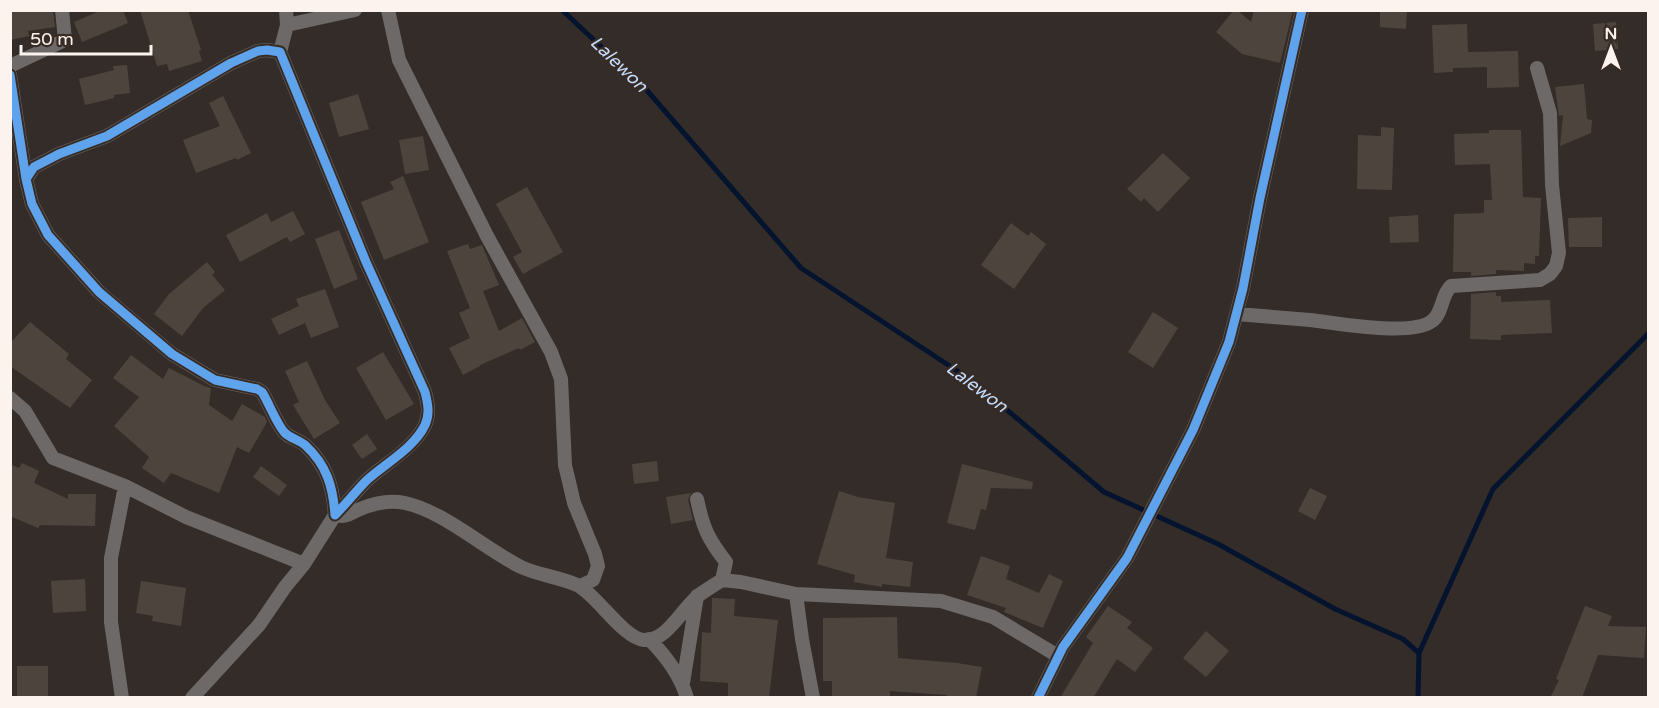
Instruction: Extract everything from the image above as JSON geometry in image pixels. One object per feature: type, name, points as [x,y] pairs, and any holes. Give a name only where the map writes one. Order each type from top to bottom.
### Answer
[{"type":"street","points":[[10,66],[65,40],[62,10]]},
{"type":"street","points":[[192,698],[259,625],[304,564],[335,515],[364,483],[420,434],[426,423],[429,408],[425,392],[366,262],[280,52],[287,25],[286,10]]},
{"type":"street","points":[[287,25],[355,10]]},
{"type":"street","points":[[388,10],[399,60],[487,236],[551,352],[561,379],[565,465],[574,503],[598,566],[593,580],[580,586]]},
{"type":"street","points":[[1038,698],[1058,656],[1127,558],[1193,430],[1229,342],[1244,288],[1260,198],[1302,10]]},
{"type":"street","points":[[26,179],[34,167],[59,154],[107,136],[231,63],[258,51],[280,52]]},
{"type":"street","points":[[1236,314],[1356,328],[1426,325],[1436,318],[1447,290],[1451,286],[1540,280],[1550,274],[1556,266],[1559,253],[1552,185],[1550,113],[1537,68]]},
{"type":"street","points":[[10,75],[26,179],[32,204],[48,235],[99,292],[172,354],[215,380],[262,392],[284,433],[304,445],[322,465],[332,485],[335,515]]},
{"type":"street","points":[[10,398],[25,411],[53,458],[125,486],[186,517],[304,564]]},
{"type":"street","points":[[122,698],[111,622],[111,558],[125,486]]},
{"type":"street","points":[[697,499],[703,527],[712,544],[726,562],[722,580]]},
{"type":"street","points":[[335,515],[345,517],[360,509],[390,502],[420,507],[523,568],[580,586],[637,638],[649,639],[662,634],[697,596],[722,580],[796,594],[941,601],[993,618],[1058,656]]},
{"type":"street","points":[[796,594],[813,698]]},
{"type":"street","points":[[683,683],[697,596]]},
{"type":"street","points":[[649,639],[669,661],[683,683],[687,698]]},
{"type":"building","points":[[10,10],[53,10],[55,27],[28,31],[29,36],[10,40]]},
{"type":"building","points":[[102,10],[123,10],[128,23],[82,42],[74,22]]},
{"type":"building","points":[[140,10],[188,10],[201,50],[199,51],[202,61],[169,71],[167,64],[157,66]]},
{"type":"building","points":[[1234,10],[1251,22],[1254,10],[1293,10],[1280,63],[1242,54],[1216,32]]},
{"type":"building","points":[[1380,10],[1407,10],[1406,29],[1380,27]]},
{"type":"building","points":[[1616,22],[1618,49],[1595,51],[1593,24]]},
{"type":"building","points":[[1467,24],[1468,52],[1518,51],[1519,87],[1487,88],[1487,67],[1453,68],[1453,72],[1434,73],[1432,25]]},
{"type":"building","points":[[127,65],[130,93],[114,95],[114,98],[85,105],[79,79],[114,70],[113,66]]},
{"type":"building","points":[[1584,84],[1587,119],[1592,120],[1591,133],[1560,146],[1563,115],[1559,116],[1555,87]]},
{"type":"building","points":[[358,94],[369,129],[339,137],[329,103]]},
{"type":"building","points":[[223,96],[251,153],[196,173],[183,140],[220,126],[209,103]]},
{"type":"building","points":[[1381,127],[1394,128],[1392,190],[1357,189],[1358,135],[1381,136]]},
{"type":"building","points":[[1489,130],[1521,130],[1523,197],[1541,198],[1539,256],[1535,256],[1535,264],[1524,263],[1524,271],[1496,270],[1496,274],[1471,276],[1471,272],[1453,272],[1454,214],[1484,213],[1484,200],[1492,200],[1490,164],[1455,165],[1454,134],[1489,133]]},
{"type":"building","points":[[423,136],[429,170],[405,174],[399,140]]},
{"type":"building","points":[[1163,153],[1190,178],[1158,212],[1144,198],[1141,202],[1127,189]]},
{"type":"building","points":[[403,176],[429,242],[384,260],[361,202],[394,189],[390,182]]},
{"type":"building","points":[[527,187],[563,252],[523,274],[513,257],[522,252],[496,204]]},
{"type":"building","points":[[293,211],[305,234],[290,242],[287,237],[240,262],[226,235],[267,213],[271,222]]},
{"type":"building","points":[[1418,215],[1419,242],[1390,243],[1389,217]]},
{"type":"building","points":[[1602,217],[1602,247],[1569,247],[1568,218]]},
{"type":"building","points":[[1011,223],[1028,236],[1031,232],[1046,244],[1014,289],[981,265]]},
{"type":"building","points":[[339,230],[358,279],[334,289],[315,239]]},
{"type":"building","points":[[468,244],[470,249],[482,245],[499,285],[483,291],[499,331],[522,318],[535,342],[480,365],[463,375],[449,348],[470,338],[459,313],[470,308],[447,251]]},
{"type":"building","points":[[207,262],[215,272],[212,275],[225,290],[203,308],[182,336],[154,314],[169,294]]},
{"type":"building","points":[[325,289],[339,327],[311,338],[305,323],[279,335],[271,319],[299,306],[296,299]]},
{"type":"building","points":[[1496,292],[1496,296],[1501,296],[1501,302],[1550,300],[1552,333],[1501,335],[1501,340],[1470,339],[1471,294]]},
{"type":"building","points":[[1153,312],[1178,328],[1153,368],[1128,352]]},
{"type":"building","points":[[30,322],[69,354],[66,359],[92,380],[70,408],[10,366],[10,343]]},
{"type":"building","points":[[383,352],[414,404],[386,420],[356,368]]},
{"type":"building","points":[[131,355],[163,379],[169,368],[211,388],[209,405],[232,421],[242,404],[265,417],[267,422],[249,453],[237,447],[219,493],[171,473],[164,483],[142,468],[149,457],[114,426],[139,397],[113,378]]},
{"type":"building","points":[[307,361],[325,400],[340,423],[314,439],[293,405],[299,402],[285,371]]},
{"type":"building","points":[[367,434],[377,449],[362,459],[352,445]]},
{"type":"building","points":[[657,461],[659,481],[634,484],[632,464]]},
{"type":"building","points":[[22,463],[39,471],[34,483],[68,499],[68,494],[96,494],[95,526],[40,525],[38,528],[10,516],[10,464],[19,468]]},
{"type":"building","points":[[962,464],[1033,482],[1032,489],[991,488],[986,510],[981,509],[975,530],[947,523]]},
{"type":"building","points":[[261,466],[287,485],[279,496],[253,477]]},
{"type":"building","points":[[1310,488],[1327,496],[1315,520],[1298,511]]},
{"type":"building","points":[[839,491],[858,497],[895,503],[886,558],[913,562],[910,587],[882,584],[882,587],[854,582],[855,575],[817,564]]},
{"type":"building","points":[[691,493],[688,500],[693,520],[671,524],[666,497]]},
{"type":"building","points":[[981,556],[1010,566],[1006,579],[1039,593],[1049,574],[1063,581],[1043,628],[1004,612],[1006,608],[967,595]]},
{"type":"building","points":[[85,579],[86,611],[53,613],[51,581]]},
{"type":"building","points":[[141,581],[186,588],[181,626],[152,621],[153,616],[136,613]]},
{"type":"building","points":[[712,598],[735,599],[734,616],[778,620],[769,698],[728,698],[728,683],[700,681],[702,632],[711,633]]},
{"type":"building","points":[[1108,606],[1132,622],[1127,628],[1153,648],[1135,672],[1117,659],[1093,698],[1060,698],[1093,643],[1086,637]]},
{"type":"building","points":[[1585,606],[1612,616],[1608,626],[1646,627],[1644,658],[1598,655],[1582,698],[1550,698],[1559,680],[1556,679]]},
{"type":"building","points":[[897,617],[898,658],[982,667],[976,698],[947,698],[947,695],[890,691],[890,698],[832,698],[832,681],[823,681],[823,618]]},
{"type":"building","points":[[1206,631],[1229,651],[1206,677],[1183,658]]},
{"type":"building","points":[[17,666],[48,666],[48,698],[17,698]]},
{"type":"waterway","name":"Lalewon","points":[[562,10],[644,87],[801,268],[974,382],[1104,492],[1218,544],[1335,609],[1403,639],[1419,653]]},
{"type":"waterway","points":[[1418,698],[1419,653],[1493,489],[1648,334]]},
{"type":"cycle path","points":[[1038,698],[1063,647],[1127,558],[1193,430],[1229,342],[1243,288],[1260,198],[1302,10]]},
{"type":"cycle path","points":[[10,75],[26,179],[32,204],[48,235],[99,292],[172,354],[215,380],[262,392],[287,435],[305,445],[319,460],[328,477],[335,515],[367,480],[407,448],[420,433],[428,417],[425,392],[366,262],[280,52],[258,51],[231,63],[107,136],[59,154],[34,167],[26,179]]}]
